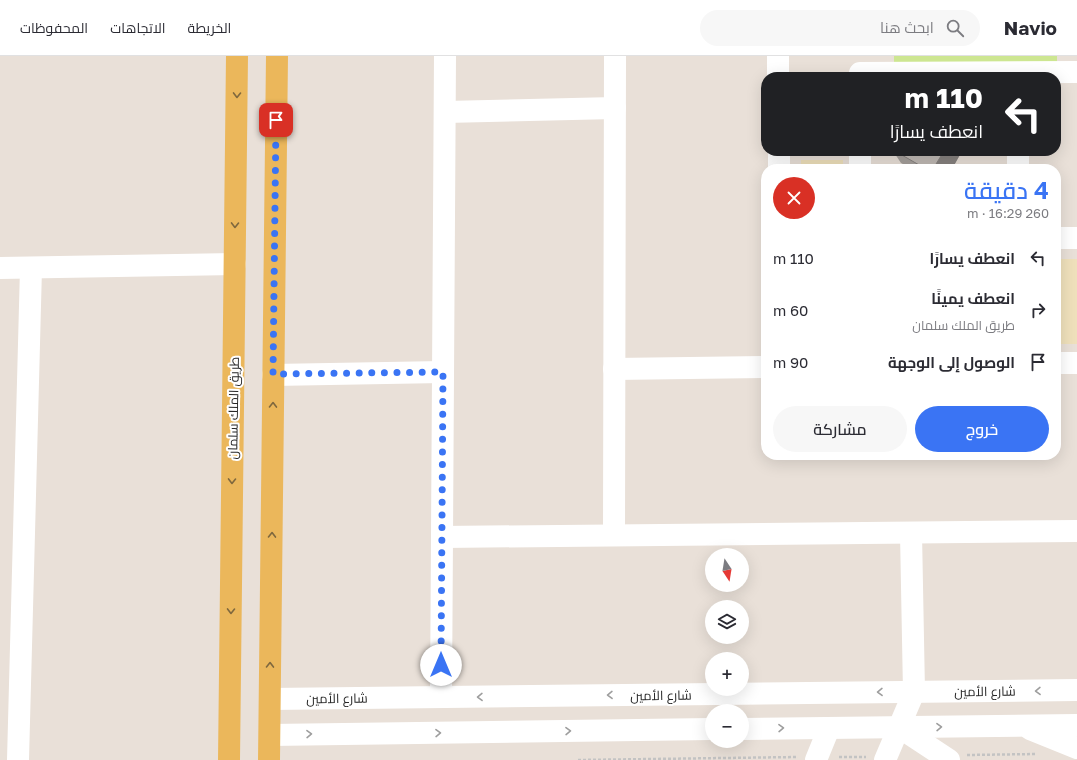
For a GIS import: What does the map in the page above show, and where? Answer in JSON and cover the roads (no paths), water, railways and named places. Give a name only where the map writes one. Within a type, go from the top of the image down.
[{"type":"main road","name":"طريق الملك سلمان","points":[[229,760],[237,56]]},
{"type":"main road","points":[[270,760],[277,56]]},
{"type":"street","points":[[441,697],[445,56]]},
{"type":"street","points":[[614,536],[615,56]]},
{"type":"street","points":[[778,56],[778,72]]},
{"type":"street","points":[[1061,73],[1077,72]]},
{"type":"street","points":[[445,112],[615,108]]},
{"type":"street","points":[[1061,238],[1077,238]]},
{"type":"street","points":[[0,268],[235,264]]},
{"type":"street","points":[[18,760],[31,268]]},
{"type":"street","points":[[1061,363],[1077,363]]},
{"type":"street","points":[[614,369],[761,367]]},
{"type":"street","points":[[273,374],[443,372]]},
{"type":"street","points":[[442,537],[1077,532]]},
{"type":"street","points":[[885,760],[914,692],[911,533]]},
{"type":"street","name":"شارع الأمين","points":[[270,699],[1077,690]]},
{"type":"street","points":[[749,729],[1077,725]]},
{"type":"street","points":[[1022,726],[1077,748]]},
{"type":"street","points":[[899,727],[949,760]]},
{"type":"street","points":[[816,760],[829,728]]},
{"type":"street","points":[[270,735],[705,729]]}]
